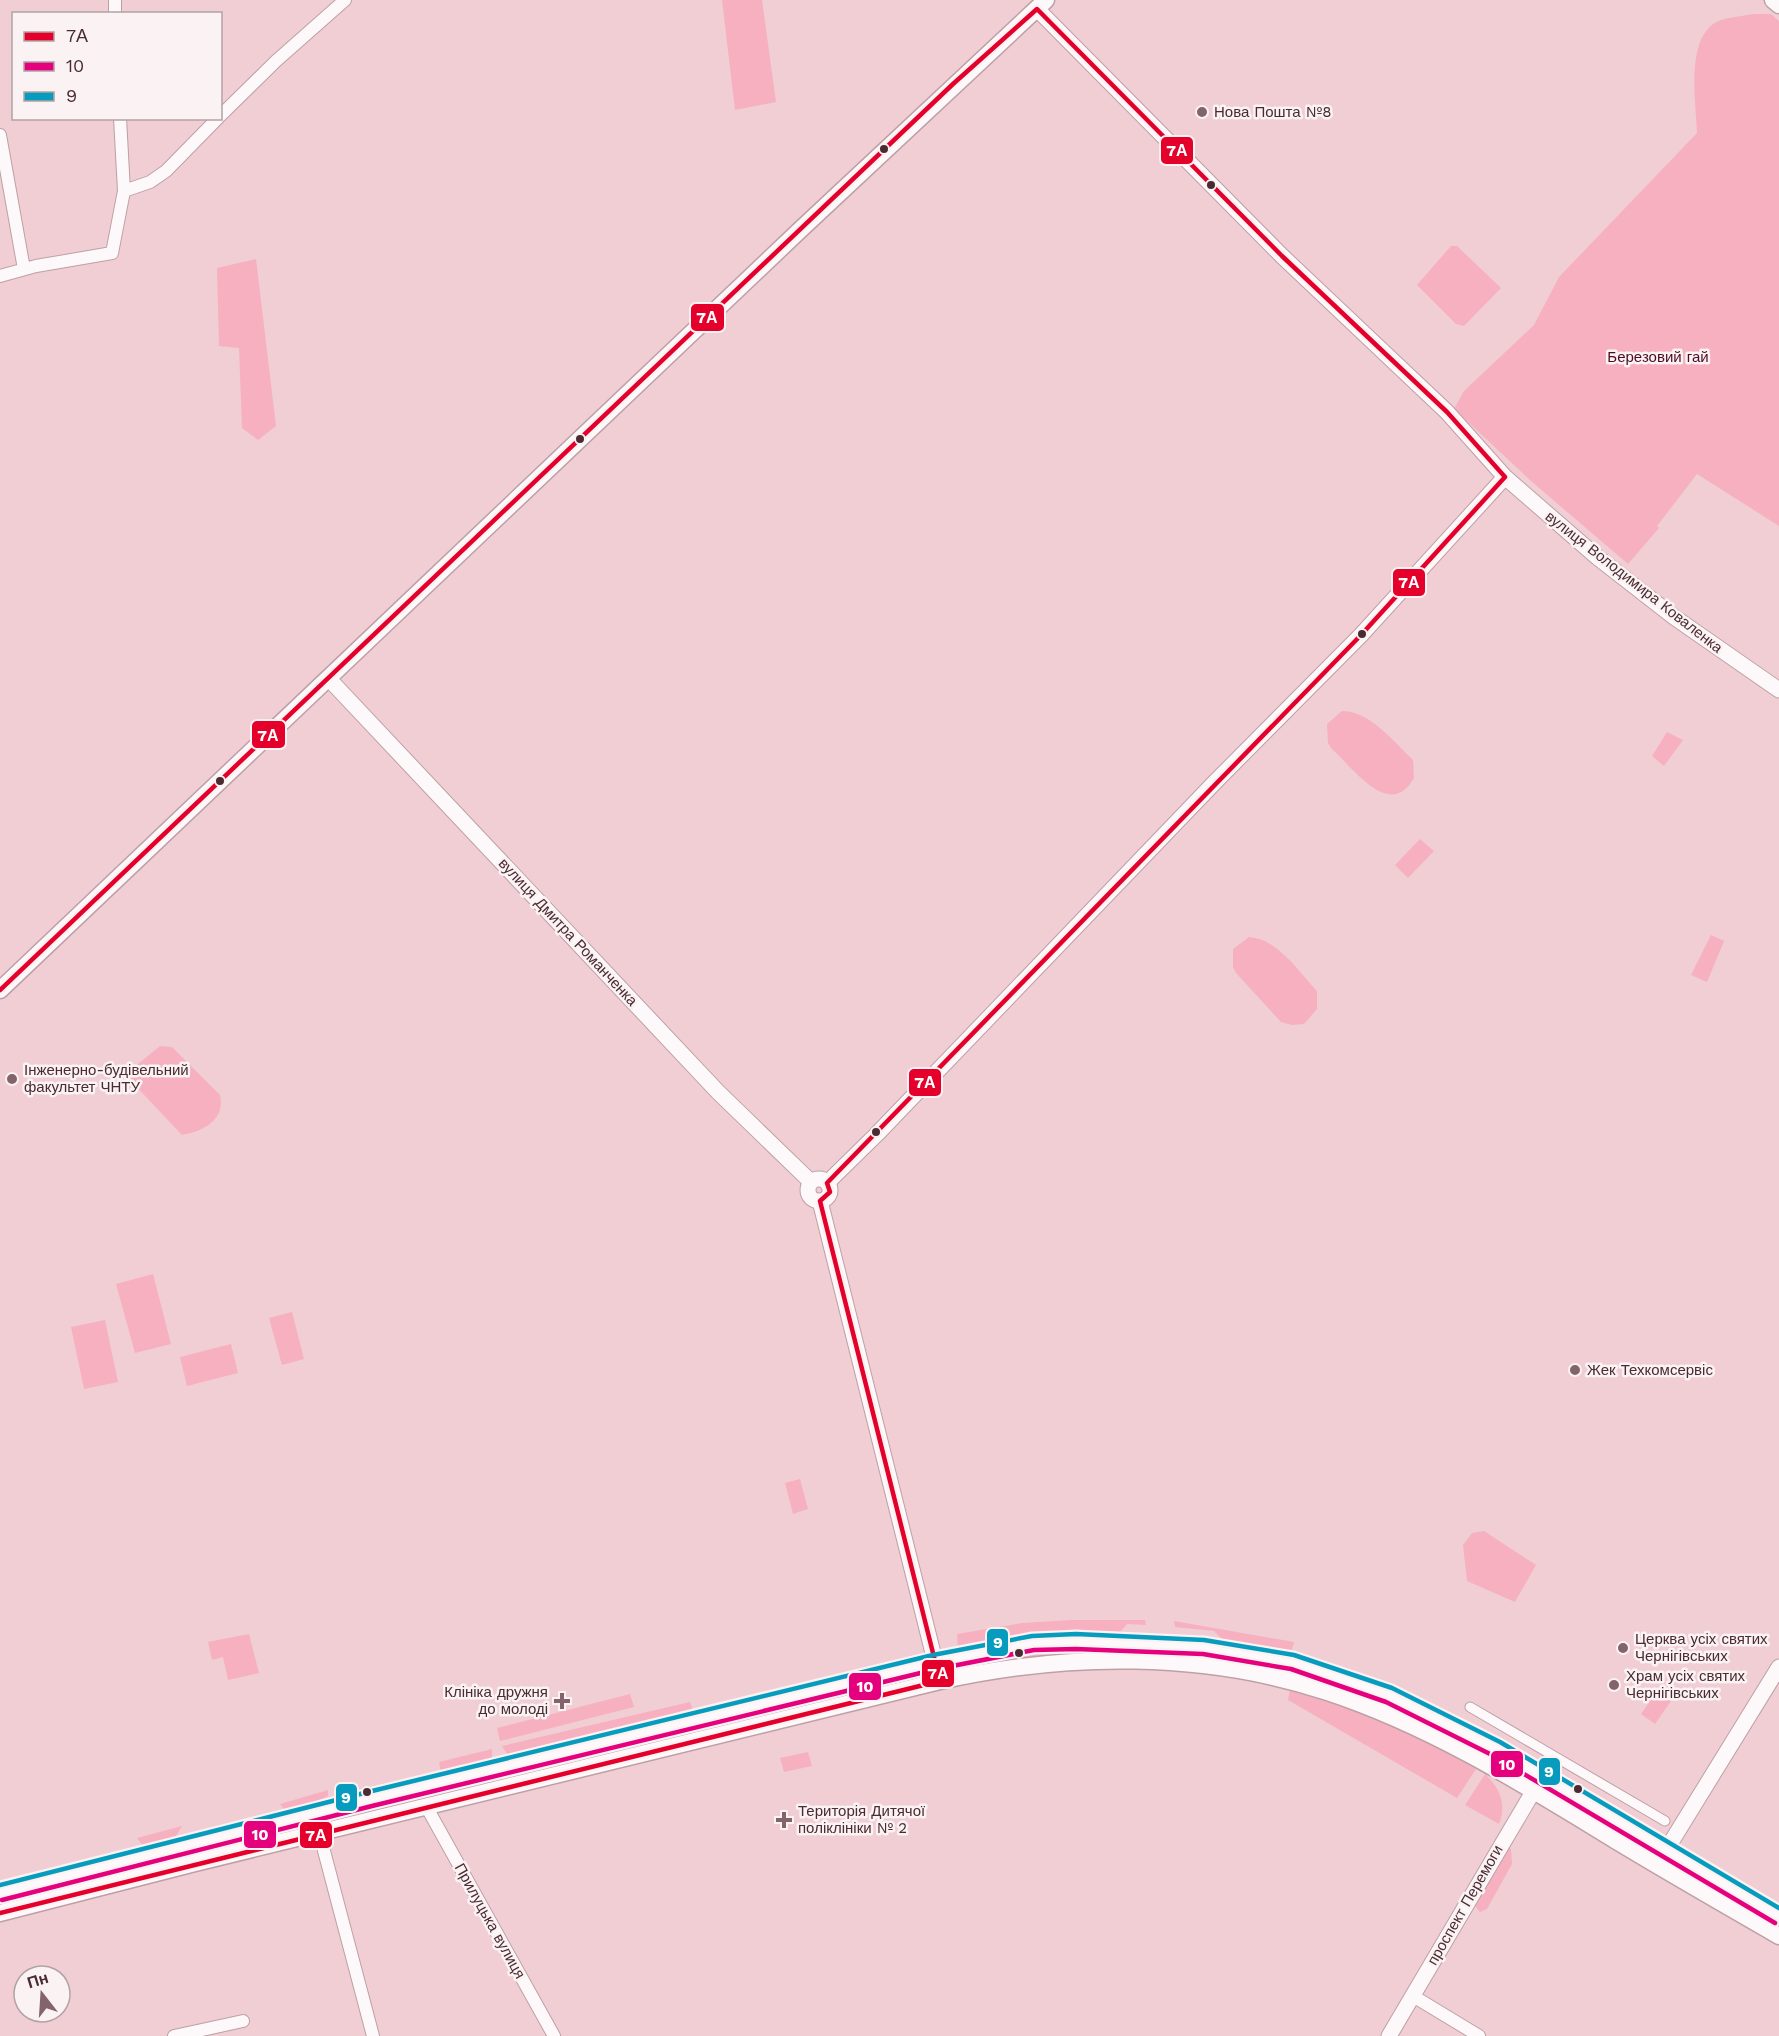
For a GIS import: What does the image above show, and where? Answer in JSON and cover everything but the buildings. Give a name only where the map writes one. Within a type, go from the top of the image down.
[{"type":"main road","points":[[1773,0],[1779,5]]},
{"type":"main road","points":[[0,990],[1041,4]]},
{"type":"main road","points":[[0,1893],[370,1799],[935,1662],[1033,1643],[1076,1641],[1164,1643],[1245,1653],[1293,1662],[1378,1691],[1452,1725],[1543,1775],[1661,1858],[1779,1936]]},
{"type":"main road","points":[[0,1913],[319,1832],[940,1681],[1024,1665],[1083,1660],[1161,1662],[1248,1673],[1324,1691],[1377,1710],[1438,1738],[1533,1791],[1779,1917]]},
{"type":"street","points":[[222,114],[276,61],[345,0]]},
{"type":"street","name":"вулиця Володимира Коваленка","points":[[1041,4],[1289,262],[1447,412],[1506,477],[1597,557],[1658,604],[1779,690]]},
{"type":"street","points":[[0,276],[24,269],[112,253],[124,191],[120,120]]},
{"type":"street","points":[[124,191],[150,182],[166,171],[216,120]]},
{"type":"street","points":[[0,135],[24,269]]},
{"type":"street","points":[[940,1681],[820,1201],[809,1195],[819,1183],[877,1134],[1215,782],[1354,643],[1506,477]]},
{"type":"street","name":"вулиця Дмитра Романченка","points":[[329,679],[718,1092],[819,1183]]},
{"type":"street","points":[[1661,1858],[1779,1667]]},
{"type":"street","points":[[1470,1707],[1552,1750],[1665,1821]]},
{"type":"street","name":"проспект Перемоги","points":[[1389,2036],[1543,1775]]},
{"type":"street","name":"Прилуцька вулиця","points":[[426,1806],[554,2036]]},
{"type":"street","points":[[319,1832],[373,2036]]},
{"type":"street","points":[[1413,1996],[1479,2036]]},
{"type":"street","points":[[174,2036],[243,2021]]},
{"type":"green space","points":[[722,0],[762,0],[776,102],[735,110]]},
{"type":"green space","name":"Березовий гай","points":[[1754,14],[1771,14],[1779,21],[1779,526],[1697,474],[1657,526],[1659,528],[1628,564],[1531,481],[1454,409],[1464,391],[1534,325],[1559,277],[1697,133],[1695,70],[1697,53],[1709,27],[1721,20]]},
{"type":"green space","points":[[1451,246],[1457,246],[1501,288],[1464,326],[1456,324],[1417,285]]},
{"type":"green space","points":[[256,259],[276,426],[258,440],[242,428],[239,348],[219,346],[217,268]]},
{"type":"green space","points":[[1342,711],[1352,712],[1371,721],[1413,760],[1414,778],[1404,790],[1394,794],[1383,793],[1372,787],[1331,748],[1328,743],[1327,724]]},
{"type":"green space","points":[[1667,732],[1683,740],[1664,766],[1652,756]]},
{"type":"green space","points":[[1420,839],[1434,851],[1408,878],[1395,865]]},
{"type":"green space","points":[[1711,935],[1724,941],[1707,982],[1691,975]]},
{"type":"green space","points":[[1249,937],[1269,943],[1287,957],[1317,991],[1317,1009],[1304,1024],[1292,1025],[1281,1022],[1236,973],[1233,967],[1233,949]]},
{"type":"green space","points":[[160,1046],[172,1047],[220,1095],[221,1104],[216,1118],[204,1128],[182,1135],[131,1081],[133,1068]]},
{"type":"green space","points":[[153,1274],[171,1344],[135,1353],[116,1284]]},
{"type":"green space","points":[[292,1312],[304,1359],[282,1365],[269,1318]]},
{"type":"green space","points":[[105,1320],[118,1382],[84,1389],[71,1327]]},
{"type":"green space","points":[[231,1344],[238,1373],[187,1386],[180,1357]]},
{"type":"green space","points":[[800,1479],[808,1509],[793,1514],[785,1483]]},
{"type":"green space","points":[[1484,1531],[1536,1565],[1515,1602],[1467,1581],[1463,1545],[1472,1533]]},
{"type":"green space","points":[[1145,1620],[1146,1625],[1127,1624],[1120,1632],[1039,1635],[958,1648],[957,1634],[1022,1623]]},
{"type":"green space","points":[[1174,1621],[1294,1642],[1291,1653],[1224,1641],[1214,1631],[1175,1627]]},
{"type":"green space","points":[[249,1634],[259,1673],[228,1680],[223,1657],[212,1660],[208,1642]]},
{"type":"green space","points":[[1070,1648],[1210,1655],[1283,1667],[1282,1672],[1172,1657],[1113,1652],[1049,1654],[965,1668],[964,1664],[1029,1650]]},
{"type":"green space","points":[[906,1677],[907,1681],[707,1730],[706,1726]]},
{"type":"green space","points":[[1290,1690],[1394,1724],[1476,1769],[1457,1798],[1288,1700]]},
{"type":"green space","points":[[1657,1691],[1671,1701],[1655,1724],[1641,1714]]},
{"type":"green space","points":[[630,1694],[634,1707],[500,1741],[497,1728]]},
{"type":"green space","points":[[690,1702],[694,1713],[521,1754],[507,1754],[502,1746]]},
{"type":"green space","points":[[697,1729],[698,1732],[447,1793],[446,1788]]},
{"type":"green space","points":[[492,1749],[492,1759],[486,1763],[441,1774],[439,1762]]},
{"type":"green space","points":[[808,1752],[812,1766],[784,1772],[780,1758]]},
{"type":"green space","points":[[1485,1774],[1495,1785],[1501,1797],[1502,1810],[1499,1824],[1465,1805]]},
{"type":"green space","points":[[328,1790],[328,1796],[305,1807],[286,1812],[280,1804]]},
{"type":"green space","points":[[437,1790],[438,1794],[0,1904],[0,1900]]},
{"type":"green space","points":[[182,1826],[175,1838],[143,1846],[137,1838]]},
{"type":"green space","points":[[1508,1847],[1511,1849],[1512,1864],[1487,1909],[1480,1912],[1474,1905]]},
{"type":"transit line","name":"7А","points":[[0,990],[953,84],[1037,9],[1282,256],[1447,412],[1505,477],[1361,635],[827,1183],[830,1192],[820,1201],[940,1681],[0,1913]]},
{"type":"transit line","name":"9","points":[[0,1885],[368,1792],[933,1655],[1032,1636],[1076,1634],[1204,1640],[1294,1655],[1392,1688],[1500,1742],[1779,1908]]},
{"type":"transit line","name":"10","points":[[2,1900],[372,1806],[937,1669],[1034,1650],[1076,1649],[1203,1654],[1291,1669],[1386,1702],[1492,1755],[1775,1923]]},
{"type":"place","name":"Нова Пошта №8","points":[[1202,112]]},
{"type":"place","name":"Інженерно-будівельний факультет ЧНТУ","points":[[12,1079]]},
{"type":"place","name":"Жек Техкомсервіс","points":[[1575,1370]]},
{"type":"place","name":"Церква усіх святих Чернігівських","points":[[1623,1648]]},
{"type":"place","name":"Храм усіх святих Чернігівських","points":[[1614,1685]]},
{"type":"place","name":"Клініка дружня до молоді","points":[[562,1701]]},
{"type":"place","name":"Територія Дитячої поліклініки № 2","points":[[784,1820]]}]
